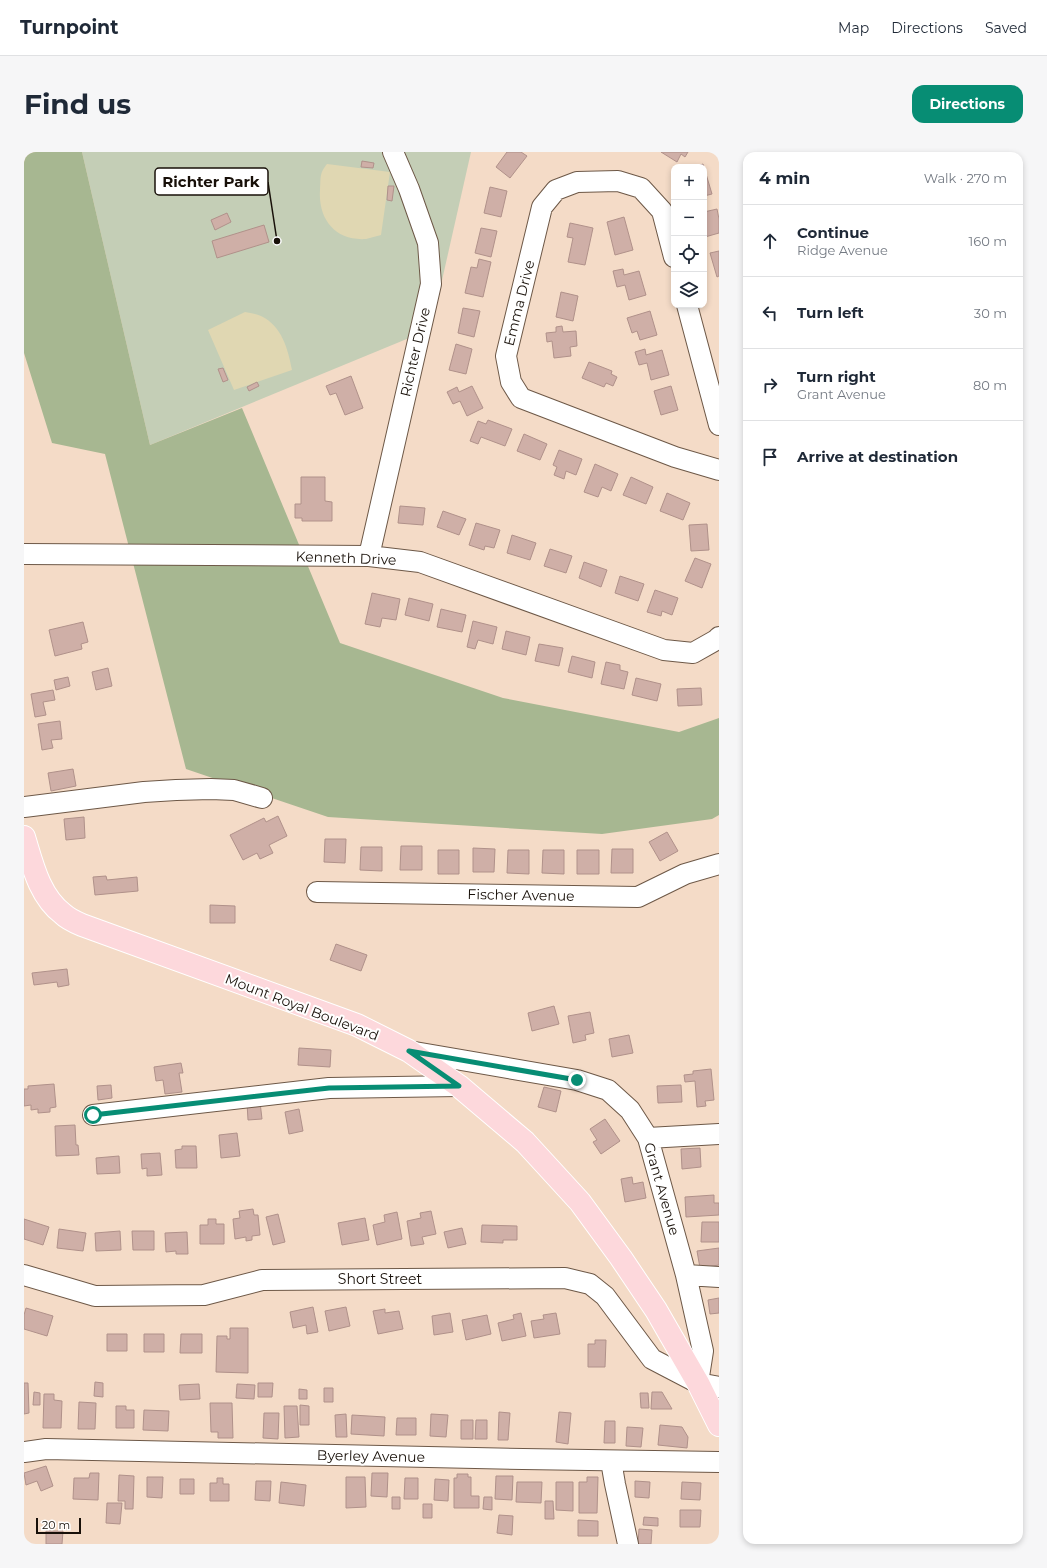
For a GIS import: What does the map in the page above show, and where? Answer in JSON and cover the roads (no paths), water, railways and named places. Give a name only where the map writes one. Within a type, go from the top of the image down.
[{"type":"main road","name":"Mount Royal Boulevard","points":[[24,836],[28,867],[51,902],[62,914],[82,926],[357,1025],[409,1051],[459,1086],[525,1142],[580,1202],[622,1258],[652,1304],[709,1385]]},
{"type":"main road","points":[[709,1385],[719,1425]]},
{"type":"street","name":"Richter Drive","points":[[370,556],[431,284],[428,243],[409,189],[393,152]]},
{"type":"street","name":"Emma Drive","points":[[671,246],[662,211],[641,188],[618,181],[577,182],[556,190],[542,206],[506,356],[511,382],[521,398],[676,457],[719,470]]},
{"type":"street","points":[[688,308],[719,425]]},
{"type":"street","name":"Kenneth Drive","points":[[24,554],[370,556],[420,562],[664,650],[693,653],[719,637]]},
{"type":"street","points":[[24,807],[144,792],[176,790],[234,790],[262,798]]},
{"type":"street","name":"Fischer Avenue","points":[[317,892],[638,896],[685,874],[719,864]]},
{"type":"street","name":"Grant Avenue","points":[[409,1051],[577,1080],[608,1090],[630,1110],[648,1138],[686,1274],[709,1385]]},
{"type":"street","points":[[93,1115],[329,1088],[459,1086]]},
{"type":"street","points":[[648,1138],[719,1134]]},
{"type":"street","points":[[686,1274],[719,1277]]},
{"type":"street","name":"Short Street","points":[[24,1275],[95,1296],[204,1295],[262,1280],[565,1278],[590,1284],[604,1296],[652,1359],[709,1385]]},
{"type":"street","name":"Byerley Avenue","points":[[24,1452],[54,1449],[719,1462]]},
{"type":"street","points":[[611,1460],[628,1544]]},
{"type":"place","name":"Richter Park","points":[[277,241]]}]
